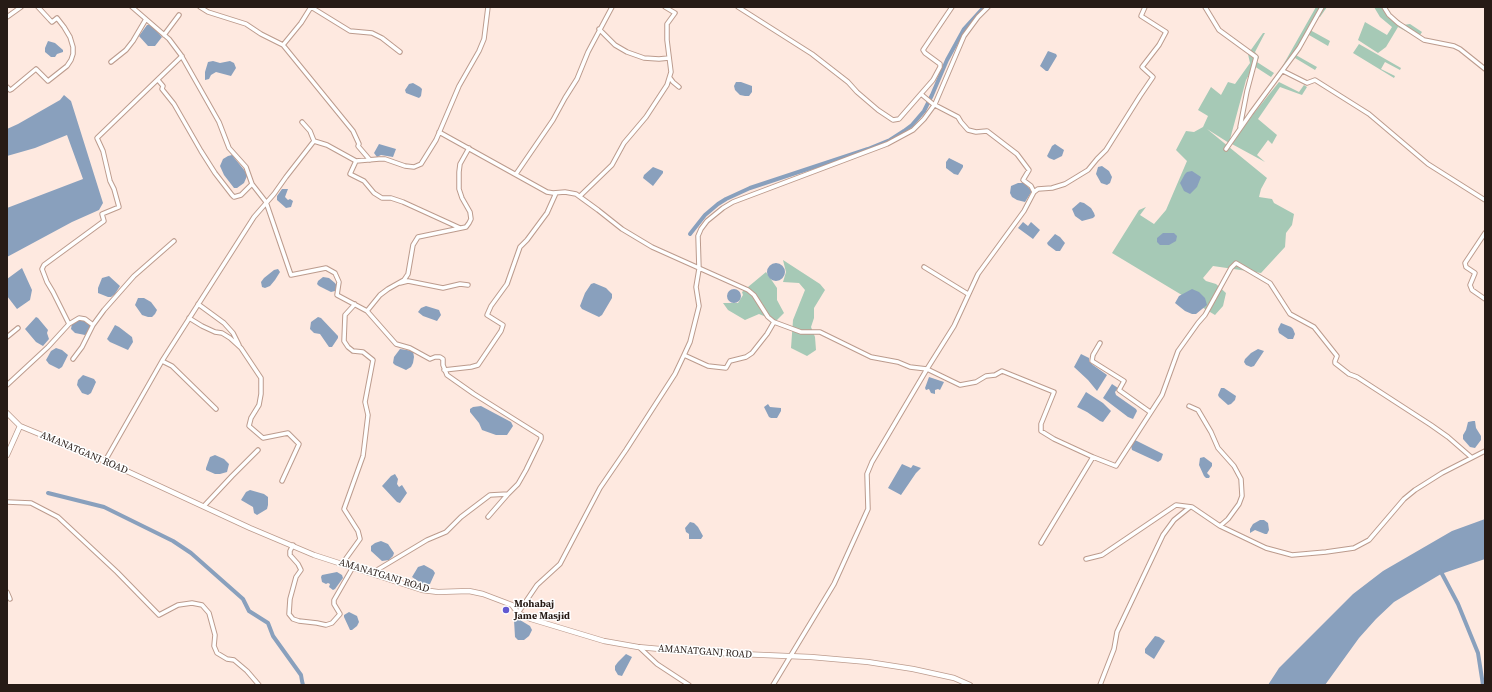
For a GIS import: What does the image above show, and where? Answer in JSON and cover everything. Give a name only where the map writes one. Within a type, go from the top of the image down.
[{"type":"main road","name":"AMANATGANJ ROAD","points":[[7,413],[20,426],[105,461],[250,528],[314,555],[422,590],[438,592],[468,591],[483,594],[512,605],[518,613],[531,619],[604,641],[638,647],[733,655],[790,656],[868,662],[913,668],[954,678],[970,685]]},
{"type":"main road","points":[[7,455],[20,426]]},
{"type":"street","points":[[7,17],[21,7]]},
{"type":"street","points":[[7,86],[10,90],[12,90],[36,69],[48,81],[68,66],[72,60],[74,54],[73,47],[64,27],[57,18],[52,22],[38,7]]},
{"type":"street","points":[[132,7],[169,39],[182,56],[219,122],[229,148],[246,167],[252,184],[266,202],[286,264],[292,275],[326,268],[335,273],[339,282],[337,295],[367,311],[396,344],[410,348],[430,359],[440,357],[443,359],[444,370],[447,375],[474,394],[541,436],[518,484],[488,517]]},
{"type":"street","points":[[200,7],[208,12],[246,24],[261,34],[283,45],[353,131],[359,144],[358,146],[370,160]]},
{"type":"street","points":[[283,45],[301,23],[311,7],[350,31],[372,33],[382,38],[400,52]]},
{"type":"street","points":[[314,141],[327,145],[356,161],[385,159],[405,166],[414,167],[421,164],[436,140],[460,86],[479,51],[484,39],[488,7]]},
{"type":"street","points":[[516,174],[553,120],[577,79],[599,29],[612,7]]},
{"type":"street","points":[[580,196],[612,165],[619,150],[656,103],[670,78],[671,72],[667,24],[674,14],[665,7]]},
{"type":"street","points":[[738,7],[812,54],[848,82],[857,92],[892,120],[899,119],[933,80],[940,64],[923,50],[952,7]]},
{"type":"street","points":[[518,613],[537,585],[560,564],[600,488],[668,385],[684,355],[690,342],[699,306],[696,287],[699,269],[698,236],[707,221],[733,202],[887,144],[913,130],[934,104],[964,36],[988,7]]},
{"type":"street","points":[[773,685],[834,584],[868,510],[867,474],[872,462],[954,326],[978,274],[1024,211],[1034,192],[1038,189],[1052,188],[1065,184],[1088,170],[1106,150],[1153,77],[1142,67],[1159,45],[1166,32],[1141,16],[1145,7]]},
{"type":"street","points":[[1205,7],[1219,30],[1256,57],[1247,91],[1240,129]]},
{"type":"street","points":[[1226,149],[1283,71],[1322,7]]},
{"type":"street","points":[[1384,7],[1389,15],[1398,23],[1424,40],[1454,46],[1485,69]]},
{"type":"street","points":[[164,35],[179,16]]},
{"type":"street","points":[[111,62],[130,45],[146,19]]},
{"type":"street","points":[[599,29],[615,45],[627,52],[644,58],[669,58]]},
{"type":"street","points":[[69,324],[47,282],[42,269],[44,265],[104,221],[102,214],[119,206],[114,189],[110,182],[103,151],[97,138],[182,56]]},
{"type":"street","points":[[1283,71],[1306,83],[1315,80],[1369,114],[1428,164],[1485,200]]},
{"type":"street","points":[[670,78],[680,87]]},
{"type":"street","points":[[158,80],[163,86],[162,89],[174,104],[215,173],[232,195],[234,197],[238,196],[252,184]]},
{"type":"street","points":[[921,94],[934,104],[958,117],[960,122],[968,130],[976,132],[987,131],[1017,154],[1028,170],[1023,180],[1031,186],[1034,192]]},
{"type":"street","points":[[302,122],[310,131],[314,141]]},
{"type":"street","points":[[439,132],[547,192],[572,192],[580,196],[628,233],[667,255],[690,263],[699,269],[748,290],[754,295],[765,313],[774,322],[801,332],[820,332],[871,357],[898,362],[910,367],[927,369],[960,385],[976,382],[986,376],[995,375],[1002,371],[1054,392],[1042,424],[1041,431],[1054,439],[1116,466],[1162,395],[1178,351],[1205,315],[1231,268],[1236,263],[1270,283],[1290,314],[1314,327],[1337,356],[1335,361],[1336,363],[1349,374],[1357,377],[1437,429],[1471,458]]},
{"type":"street","points":[[105,461],[188,318],[254,217],[274,194],[286,176],[314,141]]},
{"type":"street","points":[[367,311],[380,295],[395,284],[404,280],[408,274],[413,245],[418,237],[466,227],[471,219],[470,212],[459,189],[460,164],[470,148]]},
{"type":"street","points":[[356,161],[350,174],[364,182],[374,193],[382,198],[391,198],[403,202],[461,228]]},
{"type":"street","points":[[444,370],[478,365],[501,331],[503,325],[487,315],[491,306],[507,284],[520,247],[547,213],[556,193]]},
{"type":"street","points":[[1485,233],[1465,263],[1466,267],[1475,273],[1470,285],[1472,290],[1485,299]]},
{"type":"street","points":[[73,359],[82,347],[93,325],[104,310],[134,276],[174,241]]},
{"type":"street","points":[[924,268],[968,294]]},
{"type":"street","points":[[395,284],[408,281],[443,288],[460,284],[468,285]]},
{"type":"street","points":[[198,304],[224,323],[233,333],[261,378],[259,405],[248,426],[263,438],[288,433],[299,444],[282,481]]},
{"type":"street","points":[[342,564],[360,539],[358,531],[344,509],[363,456],[368,415],[365,402],[373,360],[363,352],[353,351],[344,341],[345,315],[355,304]]},
{"type":"street","points":[[7,385],[48,347],[69,324],[79,318],[93,325]]},
{"type":"street","points":[[188,318],[215,332],[222,333],[241,348]]},
{"type":"street","points":[[684,355],[708,366],[726,368],[730,361],[746,357],[752,352],[767,334],[774,322]]},
{"type":"street","points":[[7,337],[18,328]]},
{"type":"street","points":[[1100,343],[1092,355],[1092,361],[1124,381],[1119,390],[1150,412]]},
{"type":"street","points":[[162,361],[172,366],[216,409]]},
{"type":"street","points":[[1189,406],[1198,410],[1211,432],[1218,448],[1234,466],[1241,479],[1242,496],[1239,504],[1228,519],[1220,526]]},
{"type":"street","points":[[204,506],[258,450]]},
{"type":"street","points":[[1086,559],[1102,555],[1176,506],[1190,507],[1220,526],[1266,548],[1292,555],[1354,548],[1369,540],[1404,499],[1425,483],[1485,451]]},
{"type":"street","points":[[1041,543],[1093,457]]},
{"type":"street","points":[[372,573],[427,540],[446,532],[461,517],[490,495],[508,494]]},
{"type":"street","points":[[7,502],[31,503],[58,517],[117,572],[159,615],[178,605],[192,603],[202,605],[209,613],[215,635],[214,646],[217,654],[227,659],[234,660],[247,670],[260,685]]},
{"type":"street","points":[[1100,685],[1114,648],[1117,632],[1163,535],[1174,520],[1190,507]]},
{"type":"street","points":[[293,545],[290,551],[290,556],[298,564],[301,570],[296,577],[290,599],[289,614],[293,619],[326,625],[332,623],[340,614],[334,604],[334,600],[353,567]]},
{"type":"street","points":[[7,592],[10,599]]},
{"type":"street","points":[[638,647],[657,664],[689,685]]},
{"type":"green space","points":[[1316,7],[1327,7],[1320,17],[1318,16],[1310,30],[1330,41],[1328,46],[1309,35],[1294,54],[1317,67],[1315,70],[1295,58],[1282,67]]},
{"type":"green space","points":[[1374,7],[1384,7],[1386,13],[1392,20],[1399,20],[1403,25],[1410,24],[1422,32],[1418,38],[1398,27],[1386,47],[1378,53],[1358,40],[1365,22],[1387,35],[1392,27],[1380,17]]},
{"type":"green space","points":[[1263,33],[1265,33],[1255,52],[1259,57],[1257,62],[1274,73],[1271,77],[1254,66],[1246,80],[1229,143],[1207,129],[1267,178],[1261,189],[1259,197],[1272,199],[1274,203],[1294,214],[1292,225],[1286,233],[1285,247],[1261,273],[1213,266],[1203,278],[1206,281],[1216,284],[1226,293],[1223,306],[1215,315],[1112,253],[1139,210],[1146,207],[1140,215],[1154,224],[1166,210],[1187,161],[1176,150],[1186,131],[1194,132],[1203,127],[1208,116],[1198,110],[1211,87],[1221,95],[1228,82],[1235,84],[1250,63],[1248,54]]},
{"type":"green space","points":[[1359,44],[1401,68],[1400,70],[1385,62],[1381,69],[1395,76],[1394,78],[1353,53]]},
{"type":"green space","points":[[1279,82],[1299,92],[1304,85],[1307,87],[1302,95],[1280,87],[1258,119],[1277,135],[1272,144],[1268,140],[1257,155],[1265,162],[1230,143]]},
{"type":"green space","points":[[783,260],[820,284],[825,290],[814,308],[814,318],[811,327],[815,337],[816,350],[807,356],[791,348],[793,320],[805,290],[799,283],[783,282],[786,272]]},
{"type":"green space","points":[[766,272],[777,288],[777,300],[784,313],[776,321],[759,314],[745,320],[728,310],[723,303],[738,303],[743,295],[742,292]]},
{"type":"water","points":[[147,25],[150,25],[155,29],[162,37],[155,46],[148,46],[139,36]]},
{"type":"water","points":[[48,41],[55,43],[63,50],[63,52],[57,54],[55,57],[51,57],[45,52]]},
{"type":"water","points":[[1048,51],[1056,54],[1057,56],[1048,71],[1046,71],[1040,66]]},
{"type":"water","points":[[213,61],[220,63],[230,61],[234,63],[236,68],[231,76],[216,72],[211,75],[209,79],[205,80],[205,72],[208,62]]},
{"type":"water","points":[[736,82],[741,82],[752,86],[752,92],[749,96],[740,95],[735,90],[734,86]]},
{"type":"water","points":[[413,83],[422,89],[421,96],[419,98],[406,93],[405,90],[409,84]]},
{"type":"water","points":[[64,95],[71,101],[103,203],[99,210],[72,222],[7,257],[7,208],[83,179],[67,135],[35,148],[7,156],[7,129],[60,100]]},
{"type":"water","points":[[379,144],[396,149],[393,157],[381,155],[377,157],[374,153]]},
{"type":"water","points":[[1055,144],[1064,150],[1062,156],[1054,160],[1047,156],[1052,146]]},
{"type":"water","points":[[232,155],[245,171],[247,176],[244,183],[237,188],[234,188],[224,175],[220,166],[223,159]]},
{"type":"water","points":[[949,158],[963,165],[958,175],[946,168],[946,162]]},
{"type":"water","points":[[1102,166],[1109,171],[1112,177],[1110,183],[1107,185],[1101,183],[1096,174],[1098,167]]},
{"type":"water","points":[[653,167],[663,171],[663,173],[653,186],[643,178],[644,175]]},
{"type":"water","points":[[1192,171],[1201,177],[1197,187],[1190,194],[1184,191],[1180,183],[1187,172]]},
{"type":"water","points":[[1018,183],[1024,183],[1032,191],[1025,202],[1012,197],[1010,193],[1011,186]]},
{"type":"water","points":[[282,189],[288,189],[285,197],[288,200],[290,199],[293,201],[291,207],[286,208],[277,200],[277,196]]},
{"type":"water","points":[[1080,202],[1091,208],[1095,216],[1093,218],[1082,221],[1075,216],[1072,209]]},
{"type":"water","points":[[1023,222],[1028,226],[1031,222],[1040,230],[1033,239],[1018,228]]},
{"type":"water","points":[[1163,233],[1174,233],[1177,236],[1176,241],[1169,245],[1160,245],[1157,242],[1157,238]]},
{"type":"water","points":[[1055,234],[1065,243],[1060,251],[1056,251],[1047,243]]},
{"type":"water","points":[[776,263],[782,266],[785,272],[782,278],[776,281],[770,278],[767,272],[770,266]]},
{"type":"water","points":[[22,268],[32,290],[30,300],[17,309],[7,296],[7,279]]},
{"type":"water","points":[[278,269],[280,272],[270,286],[265,288],[262,287],[261,282],[264,278],[274,270]]},
{"type":"water","points":[[109,276],[120,286],[111,297],[98,293],[98,288],[102,278]]},
{"type":"water","points":[[323,277],[329,278],[335,283],[337,286],[335,291],[331,292],[317,284]]},
{"type":"water","points":[[594,283],[606,288],[612,294],[612,298],[602,315],[599,317],[582,309],[580,306],[585,293],[591,284]]},
{"type":"water","points":[[731,289],[737,289],[741,293],[741,299],[737,303],[731,303],[727,299],[727,293]]},
{"type":"water","points":[[1192,289],[1199,292],[1205,298],[1207,305],[1196,314],[1185,311],[1175,303],[1179,296]]},
{"type":"water","points":[[138,298],[144,298],[151,302],[157,310],[152,317],[142,315],[135,305]]},
{"type":"water","points":[[426,306],[439,310],[441,315],[437,321],[423,316],[418,312],[421,308]]},
{"type":"water","points":[[36,317],[48,330],[47,333],[49,339],[43,346],[36,342],[25,329]]},
{"type":"water","points":[[318,317],[321,318],[338,336],[332,347],[329,347],[320,334],[314,333],[310,329],[311,322]]},
{"type":"water","points":[[77,319],[86,321],[91,325],[85,335],[75,333],[71,329],[72,323]]},
{"type":"water","points":[[1281,323],[1293,329],[1295,334],[1293,339],[1288,339],[1279,333],[1278,329]]},
{"type":"water","points":[[115,325],[132,337],[133,342],[128,350],[110,342],[107,339]]},
{"type":"water","points":[[56,348],[62,350],[68,355],[62,367],[59,369],[49,364],[46,360],[51,351]]},
{"type":"water","points":[[400,349],[413,351],[413,363],[411,367],[406,370],[393,363],[394,357]]},
{"type":"water","points":[[1258,349],[1264,351],[1254,366],[1251,367],[1246,365],[1244,362],[1245,359]]},
{"type":"water","points":[[1081,354],[1089,358],[1089,361],[1093,365],[1107,375],[1097,391],[1074,367]]},
{"type":"water","points":[[83,375],[94,379],[96,382],[91,393],[88,395],[82,393],[77,385],[78,380]]},
{"type":"water","points":[[929,377],[944,382],[940,390],[935,390],[935,394],[931,393],[929,389],[926,390],[925,388]]},
{"type":"water","points":[[1112,384],[1118,388],[1115,392],[1116,395],[1136,409],[1137,411],[1133,419],[1128,417],[1103,398]]},
{"type":"water","points":[[1221,388],[1224,388],[1236,396],[1235,400],[1231,404],[1228,405],[1219,397],[1218,395]]},
{"type":"water","points":[[1086,392],[1103,403],[1111,411],[1103,422],[1077,407]]},
{"type":"water","points":[[768,404],[770,407],[781,408],[777,418],[769,417],[764,407]]},
{"type":"water","points":[[481,406],[511,422],[513,426],[507,435],[496,435],[482,430],[479,423],[470,412],[470,409],[473,407]]},
{"type":"water","points":[[1475,421],[1476,428],[1481,436],[1481,440],[1475,448],[1470,447],[1463,439],[1463,435],[1468,422]]},
{"type":"water","points":[[1133,439],[1163,454],[1161,460],[1158,462],[1132,450],[1131,446]]},
{"type":"water","points":[[215,455],[224,459],[229,464],[227,472],[215,474],[206,470],[210,457]]},
{"type":"water","points":[[1204,457],[1212,463],[1212,466],[1207,473],[1210,476],[1209,478],[1204,476],[1199,465],[1200,458]]},
{"type":"water","points":[[902,464],[911,468],[913,465],[921,468],[901,495],[888,488]]},
{"type":"water","points":[[395,474],[398,479],[397,484],[399,487],[402,485],[407,493],[400,503],[397,502],[382,486],[391,476]]},
{"type":"water","points":[[250,490],[264,494],[268,497],[267,509],[257,515],[254,513],[253,507],[241,500],[246,492]]},
{"type":"water","points":[[1485,519],[1485,559],[1441,574],[1394,602],[1359,638],[1325,685],[1268,685],[1279,668],[1353,594],[1383,571],[1452,531]]},
{"type":"water","points":[[1260,520],[1264,520],[1268,523],[1269,530],[1267,534],[1255,530],[1250,533],[1250,529],[1253,524]]},
{"type":"water","points":[[690,522],[694,523],[698,527],[703,536],[701,539],[689,539],[689,534],[686,532],[685,528]]},
{"type":"water","points":[[381,541],[388,544],[394,553],[389,560],[382,561],[371,551],[371,546]]},
{"type":"water","points":[[424,565],[433,570],[435,573],[430,584],[424,585],[412,577],[418,567]]},
{"type":"water","points":[[337,572],[342,575],[343,578],[333,590],[329,587],[330,584],[322,582],[321,577],[322,575]]},
{"type":"water","points":[[349,612],[357,616],[359,622],[352,630],[350,630],[344,617],[344,615]]},
{"type":"water","points":[[518,615],[520,620],[530,626],[532,630],[529,636],[524,640],[518,640],[515,637],[514,620]]},
{"type":"water","points":[[1155,636],[1165,641],[1154,659],[1145,653],[1145,649]]},
{"type":"water","points":[[626,654],[632,657],[622,676],[618,675],[615,670],[615,666]]},
{"type":"waterway","points":[[690,234],[705,215],[726,199],[750,188],[868,149],[890,140],[912,125],[924,111],[947,60],[964,29],[984,7]]},
{"type":"waterway","points":[[48,493],[104,507],[173,541],[191,553],[243,599],[249,611],[268,623],[273,636],[301,675],[303,685]]},
{"type":"waterway","points":[[1440,570],[1458,604],[1478,653],[1483,685]]},
{"type":"place","name":"Mohabaj Jame Masjid","points":[[506,610]]}]
